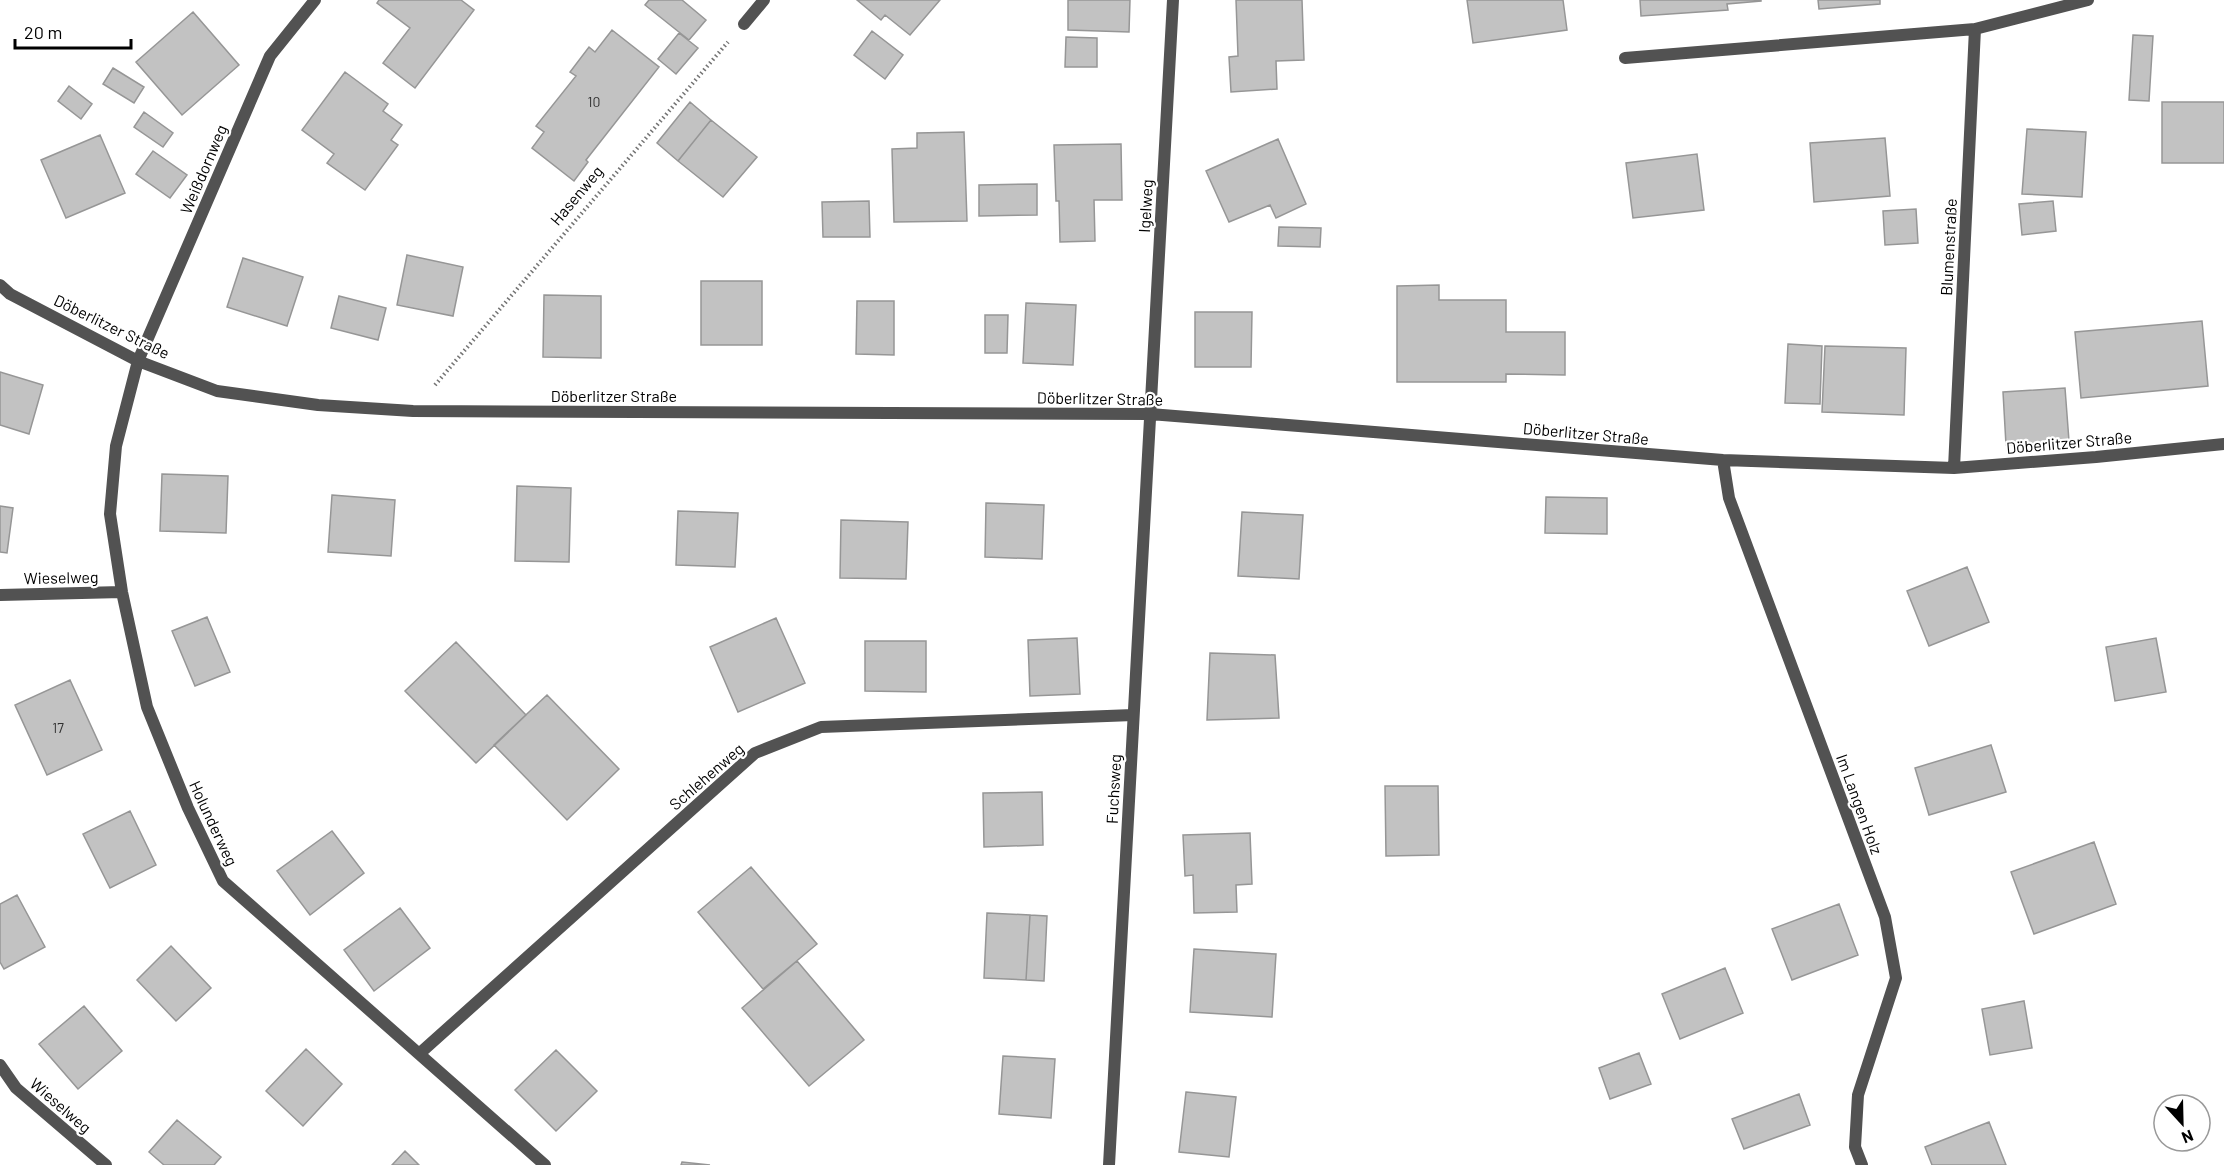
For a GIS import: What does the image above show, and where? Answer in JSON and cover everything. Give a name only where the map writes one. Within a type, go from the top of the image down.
[{"type":"street","name":"Weißdornweg","points":[[138,361],[270,56],[315,0]]},
{"type":"street","points":[[744,24],[764,0]]},
{"type":"street","name":"Igelweg","points":[[1150,414],[1173,0]]},
{"type":"street","points":[[1625,58],[1975,29],[2088,0]]},
{"type":"street","name":"Blumenstraße","points":[[1954,468],[1975,29]]},
{"type":"street","name":"Döberlitzer Straße","points":[[0,285],[10,294],[138,361],[217,391],[318,405],[413,411],[1150,414],[1722,460],[1954,468],[2096,458],[2224,444]]},
{"type":"street","name":"Holunderweg","points":[[138,361],[116,446],[110,514],[122,592],[147,707],[188,808],[223,881],[545,1165]]},
{"type":"street","name":"Fuchsweg","points":[[1109,1165],[1150,414]]},
{"type":"street","name":"Im Langen Holz","points":[[1722,460],[1729,498],[1885,917],[1896,978],[1858,1095],[1855,1148],[1862,1165]]},
{"type":"street","name":"Wieselweg","points":[[0,595],[122,592]]},
{"type":"street","name":"Schlehenweg","points":[[419,1054],[755,753],[821,727],[1133,715]]},
{"type":"street","name":"Wieselweg","points":[[0,1065],[16,1088],[106,1165]]},
{"type":"path","name":"Hasenweg","points":[[413,411],[744,24]]},
{"type":"building","points":[[379,0],[461,0],[474,10],[415,88],[383,63],[410,28],[377,3]]},
{"type":"building","points":[[649,0],[682,0],[706,20],[689,40],[645,5]]},
{"type":"building","points":[[857,0],[940,0],[910,35],[885,15],[881,20]]},
{"type":"building","points":[[1068,0],[1130,0],[1129,32],[1068,30]]},
{"type":"building","points":[[1236,0],[1302,0],[1304,60],[1276,61],[1277,89],[1231,92],[1229,57],[1238,56]]},
{"type":"building","points":[[1467,0],[1563,0],[1567,30],[1473,43]]},
{"type":"building","points":[[1640,0],[1761,1],[1727,4],[1728,10],[1641,16]]},
{"type":"building","points":[[1818,0],[1880,0],[1880,4],[1819,9]]},
{"type":"building","points":[[193,12],[239,65],[182,115],[136,62]]},
{"type":"building","points":[[612,30],[659,67],[586,160],[588,162],[574,181],[532,148],[544,132],[536,126],[576,76],[570,72],[589,47],[595,52]]},
{"type":"building","points":[[872,31],[903,55],[885,79],[854,55]]},
{"type":"building","points":[[679,33],[698,48],[676,74],[658,59]]},
{"type":"building","points":[[2133,35],[2153,36],[2149,101],[2129,100]]},
{"type":"building","points":[[1066,37],[1097,38],[1097,67],[1065,67]]},
{"type":"building","points":[[113,68],[144,87],[134,103],[103,84]]},
{"type":"building","points":[[345,72],[388,104],[383,111],[402,125],[391,140],[398,145],[365,190],[327,163],[334,154],[302,130]]},
{"type":"building","points":[[69,86],[92,104],[81,119],[58,101]]},
{"type":"building","points":[[690,102],[711,120],[678,161],[657,143]]},
{"type":"building","points":[[2162,102],[2224,102],[2224,163],[2162,163]]},
{"type":"building","points":[[144,112],[173,133],[163,147],[134,127]]},
{"type":"building","points":[[711,120],[757,157],[723,197],[678,161]]},
{"type":"building","points":[[2027,129],[2086,132],[2082,197],[2022,194]]},
{"type":"building","points":[[964,132],[967,221],[894,222],[892,149],[917,148],[917,133]]},
{"type":"building","points":[[100,135],[125,193],[66,218],[41,160]]},
{"type":"building","points":[[1885,138],[1890,196],[1814,202],[1810,143]]},
{"type":"building","points":[[1278,139],[1306,204],[1276,218],[1270,205],[1229,222],[1206,171]]},
{"type":"building","points":[[1121,144],[1122,200],[1094,200],[1095,241],[1060,242],[1054,145]]},
{"type":"building","points":[[153,151],[187,175],[170,198],[136,174]]},
{"type":"building","points":[[1697,154],[1704,210],[1633,218],[1626,163]]},
{"type":"building","points":[[1037,184],[1037,215],[979,216],[979,185]]},
{"type":"building","points":[[869,201],[870,237],[823,237],[822,202]]},
{"type":"building","points":[[2053,201],[2056,231],[2022,235],[2019,204]]},
{"type":"building","points":[[1916,209],[1918,243],[1885,245],[1883,211]]},
{"type":"building","points":[[1279,227],[1321,228],[1320,247],[1278,246]]},
{"type":"building","points":[[407,255],[463,267],[453,316],[397,305]]},
{"type":"building","points":[[243,258],[303,277],[287,326],[227,307]]},
{"type":"building","points":[[701,281],[762,281],[762,345],[701,345]]},
{"type":"building","points":[[1439,285],[1439,300],[1506,300],[1506,332],[1565,332],[1565,375],[1506,374],[1506,382],[1397,382],[1397,286]]},
{"type":"building","points":[[544,295],[601,296],[601,358],[543,357]]},
{"type":"building","points":[[339,296],[386,308],[378,340],[331,328]]},
{"type":"building","points":[[857,301],[894,301],[894,355],[856,354]]},
{"type":"building","points":[[1026,303],[1076,305],[1073,365],[1023,363]]},
{"type":"building","points":[[1195,312],[1252,312],[1251,367],[1195,367]]},
{"type":"building","points":[[985,315],[1008,315],[1007,353],[985,353]]},
{"type":"building","points":[[2202,321],[2208,386],[2081,398],[2075,332]]},
{"type":"building","points":[[1788,344],[1822,346],[1820,404],[1785,403]]},
{"type":"building","points":[[1825,346],[1906,348],[1904,415],[1822,412]]},
{"type":"building","points":[[0,372],[43,385],[29,434],[0,425]]},
{"type":"building","points":[[2065,388],[2069,441],[2006,445],[2003,392]]},
{"type":"building","points":[[162,474],[228,476],[226,533],[160,531]]},
{"type":"building","points":[[517,486],[571,488],[569,562],[515,561]]},
{"type":"building","points":[[332,495],[395,500],[391,556],[328,552]]},
{"type":"building","points":[[1546,497],[1607,498],[1607,534],[1545,533]]},
{"type":"building","points":[[986,503],[1044,505],[1042,559],[985,557]]},
{"type":"building","points":[[0,506],[13,508],[7,553],[0,552]]},
{"type":"building","points":[[678,511],[738,513],[735,567],[676,565]]},
{"type":"building","points":[[1242,512],[1303,515],[1299,579],[1238,576]]},
{"type":"building","points":[[841,520],[908,522],[906,579],[840,578]]},
{"type":"building","points":[[1967,567],[1989,622],[1929,646],[1907,591]]},
{"type":"building","points":[[207,617],[230,672],[195,686],[172,631]]},
{"type":"building","points":[[776,618],[805,683],[738,712],[710,647]]},
{"type":"building","points":[[1077,638],[1080,694],[1030,696],[1028,640]]},
{"type":"building","points":[[2156,638],[2166,692],[2115,701],[2106,647]]},
{"type":"building","points":[[865,641],[926,641],[926,692],[865,691]]},
{"type":"building","points":[[456,642],[526,715],[476,763],[405,691]]},
{"type":"building","points":[[1210,653],[1275,655],[1279,718],[1207,720]]},
{"type":"building","points":[[70,680],[102,750],[47,775],[15,705]]},
{"type":"building","points":[[547,695],[619,769],[567,820],[494,745]]},
{"type":"building","points":[[1991,745],[2006,792],[1929,815],[1915,768]]},
{"type":"building","points":[[1385,786],[1438,786],[1439,855],[1386,856]]},
{"type":"building","points":[[1042,792],[1043,845],[984,847],[983,793]]},
{"type":"building","points":[[130,811],[156,865],[110,888],[83,834]]},
{"type":"building","points":[[332,831],[364,873],[310,915],[277,871]]},
{"type":"building","points":[[1250,833],[1252,884],[1236,885],[1237,912],[1194,913],[1193,875],[1185,876],[1183,835]]},
{"type":"building","points":[[2094,842],[2116,904],[2034,934],[2011,872]]},
{"type":"building","points":[[751,867],[817,944],[763,989],[698,912]]},
{"type":"building","points":[[17,895],[45,947],[4,969],[0,962],[0,904]]},
{"type":"building","points":[[1839,904],[1858,955],[1792,980],[1772,929]]},
{"type":"building","points":[[400,908],[430,948],[374,991],[344,950]]},
{"type":"building","points":[[987,913],[1030,915],[1026,980],[984,978]]},
{"type":"building","points":[[1030,915],[1047,916],[1044,981],[1026,980]]},
{"type":"building","points":[[171,946],[211,988],[176,1021],[137,980]]},
{"type":"building","points":[[1194,949],[1276,954],[1272,1017],[1190,1012]]},
{"type":"building","points":[[797,961],[864,1040],[809,1086],[742,1008]]},
{"type":"building","points":[[1725,968],[1743,1013],[1680,1039],[1662,994]]},
{"type":"building","points":[[2024,1001],[2032,1048],[1990,1055],[1982,1009]]},
{"type":"building","points":[[84,1006],[122,1051],[78,1089],[39,1044]]},
{"type":"building","points":[[306,1049],[342,1084],[303,1126],[266,1091]]},
{"type":"building","points":[[556,1050],[597,1091],[556,1131],[515,1090]]},
{"type":"building","points":[[1639,1053],[1651,1084],[1610,1099],[1599,1068]]},
{"type":"building","points":[[1003,1056],[1055,1059],[1051,1118],[999,1114]]},
{"type":"building","points":[[1186,1092],[1236,1097],[1229,1157],[1179,1152]]},
{"type":"building","points":[[1799,1094],[1810,1125],[1744,1149],[1732,1119]]},
{"type":"building","points":[[177,1120],[221,1157],[214,1165],[164,1165],[149,1152]]},
{"type":"building","points":[[1989,1122],[2006,1165],[1932,1165],[1925,1147]]},
{"type":"building","points":[[405,1151],[419,1165],[392,1165]]},
{"type":"building","points":[[682,1162],[710,1165],[681,1165]]}]
